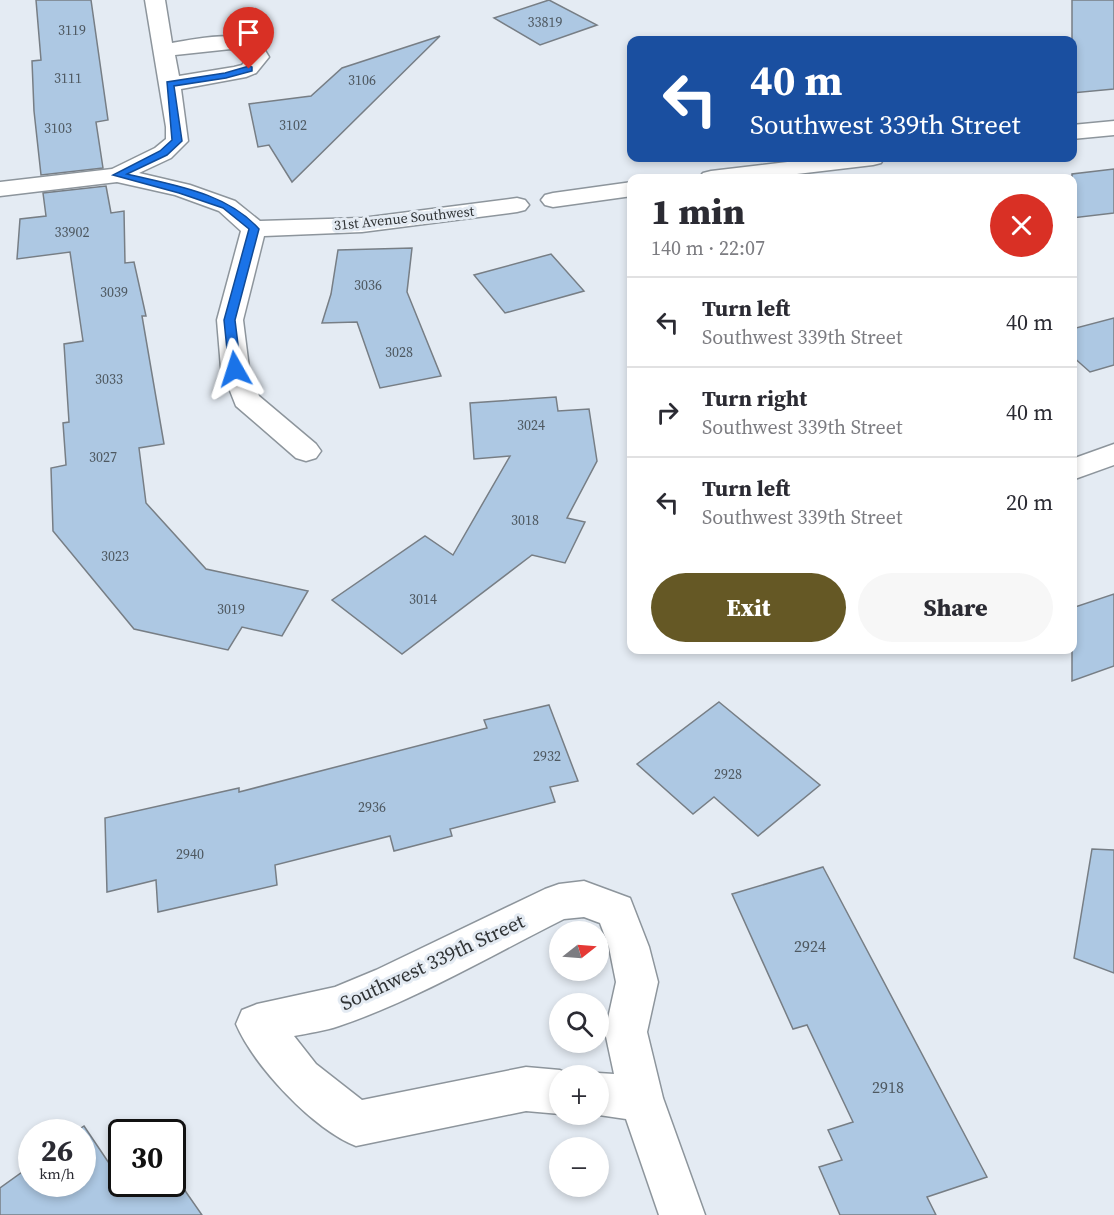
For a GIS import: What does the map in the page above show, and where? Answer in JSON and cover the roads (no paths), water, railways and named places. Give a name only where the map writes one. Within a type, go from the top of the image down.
[{"type":"street","points":[[0,189],[117,175],[163,153],[177,141],[170,84],[155,0]]},
{"type":"street","points":[[164,50],[231,43],[252,47],[259,57],[249,69],[239,73],[170,84]]},
{"type":"street","points":[[1077,132],[1114,128]]},
{"type":"street","points":[[743,174],[841,162]]},
{"type":"street","points":[[117,175],[182,190],[226,206],[254,229],[230,320],[235,369],[246,400],[306,451]]},
{"type":"street","points":[[553,200],[627,192]]},
{"type":"street","name":"31st Avenue Southwest","points":[[254,229],[362,225],[517,205]]},
{"type":"street","points":[[1077,468],[1114,454]]},
{"type":"street","name":"Southwest 339th Street","points":[[549,1091],[526,1089],[356,1124],[301,1079],[257,1024],[337,1007],[392,984],[559,902],[584,899],[616,911],[629,947],[637,982],[626,1032],[620,1096],[682,1215]]}]
